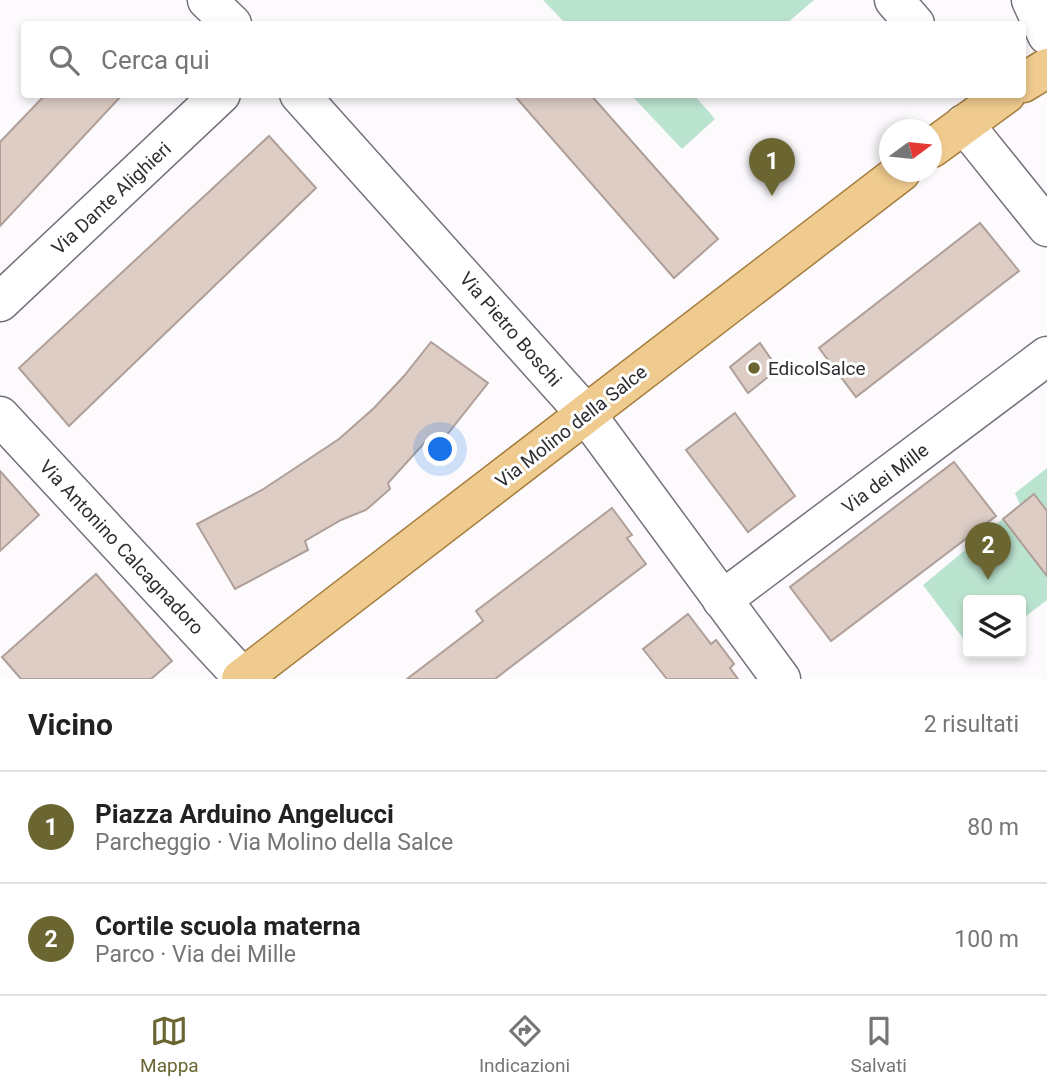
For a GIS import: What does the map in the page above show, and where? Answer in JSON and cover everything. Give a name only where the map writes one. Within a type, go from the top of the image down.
[{"type":"main road","points":[[942,140],[1000,98]]},
{"type":"main road","name":"Via Molino della Salce","points":[[243,678],[888,182]]},
{"type":"street","points":[[207,0],[229,21]]},
{"type":"street","points":[[894,0],[912,21]]},
{"type":"street","name":"Via Dante Alighieri","points":[[0,302],[217,98]]},
{"type":"street","name":"Via Pietro Boschi","points":[[303,98],[586,414],[781,679]]},
{"type":"street","points":[[964,124],[1047,227]]},
{"type":"street","name":"Via dei Mille","points":[[722,600],[1047,356]]},
{"type":"street","name":"Via Antonino Calcagnadoro","points":[[0,416],[243,678]]},
{"type":"green space","points":[[543,0],[814,0],[790,21],[563,21]]},
{"type":"green space","points":[[634,98],[697,98],[715,119],[682,149]]},
{"type":"green space","points":[[1047,468],[1047,510],[1020,505],[1015,493]]},
{"type":"green space","points":[[1011,512],[1029,534],[1020,541],[1047,576],[1047,600],[1026,616],[1026,595],[963,595],[963,638],[923,585]]},
{"type":"building","points":[[42,98],[119,98],[0,226],[0,142]]},
{"type":"building","points":[[516,98],[594,98],[718,239],[674,278]]},
{"type":"building","points":[[269,136],[316,188],[69,426],[19,368]]},
{"type":"building","points":[[980,223],[1019,271],[856,397],[819,348]]},
{"type":"building","points":[[431,342],[488,383],[438,446],[427,440],[388,483],[390,489],[366,510],[341,520],[305,541],[308,550],[235,589],[197,524],[262,490],[339,439],[374,408]]},
{"type":"building","name":"EdicolSalce","points":[[760,343],[778,369],[748,393],[730,367]]},
{"type":"building","points":[[735,413],[795,496],[748,532],[686,450]]},
{"type":"building","points":[[954,462],[996,516],[831,641],[790,587]]},
{"type":"building","points":[[0,471],[39,515],[0,551]]},
{"type":"building","points":[[1034,494],[1047,511],[1047,576],[1003,519]]},
{"type":"building","points":[[612,508],[632,535],[627,538],[646,564],[495,679],[407,679],[483,621],[476,611]]},
{"type":"building","points":[[96,574],[172,661],[151,679],[21,679],[2,657]]},
{"type":"building","points":[[688,614],[711,644],[716,640],[734,664],[730,668],[738,679],[667,679],[643,649]]},
{"type":"place","name":"Piazza Arduino Angelucci","points":[[772,196]]},
{"type":"place","name":"EdicolSalce","points":[[754,368]]},
{"type":"place","name":"Cortile scuola materna","points":[[988,580]]}]
